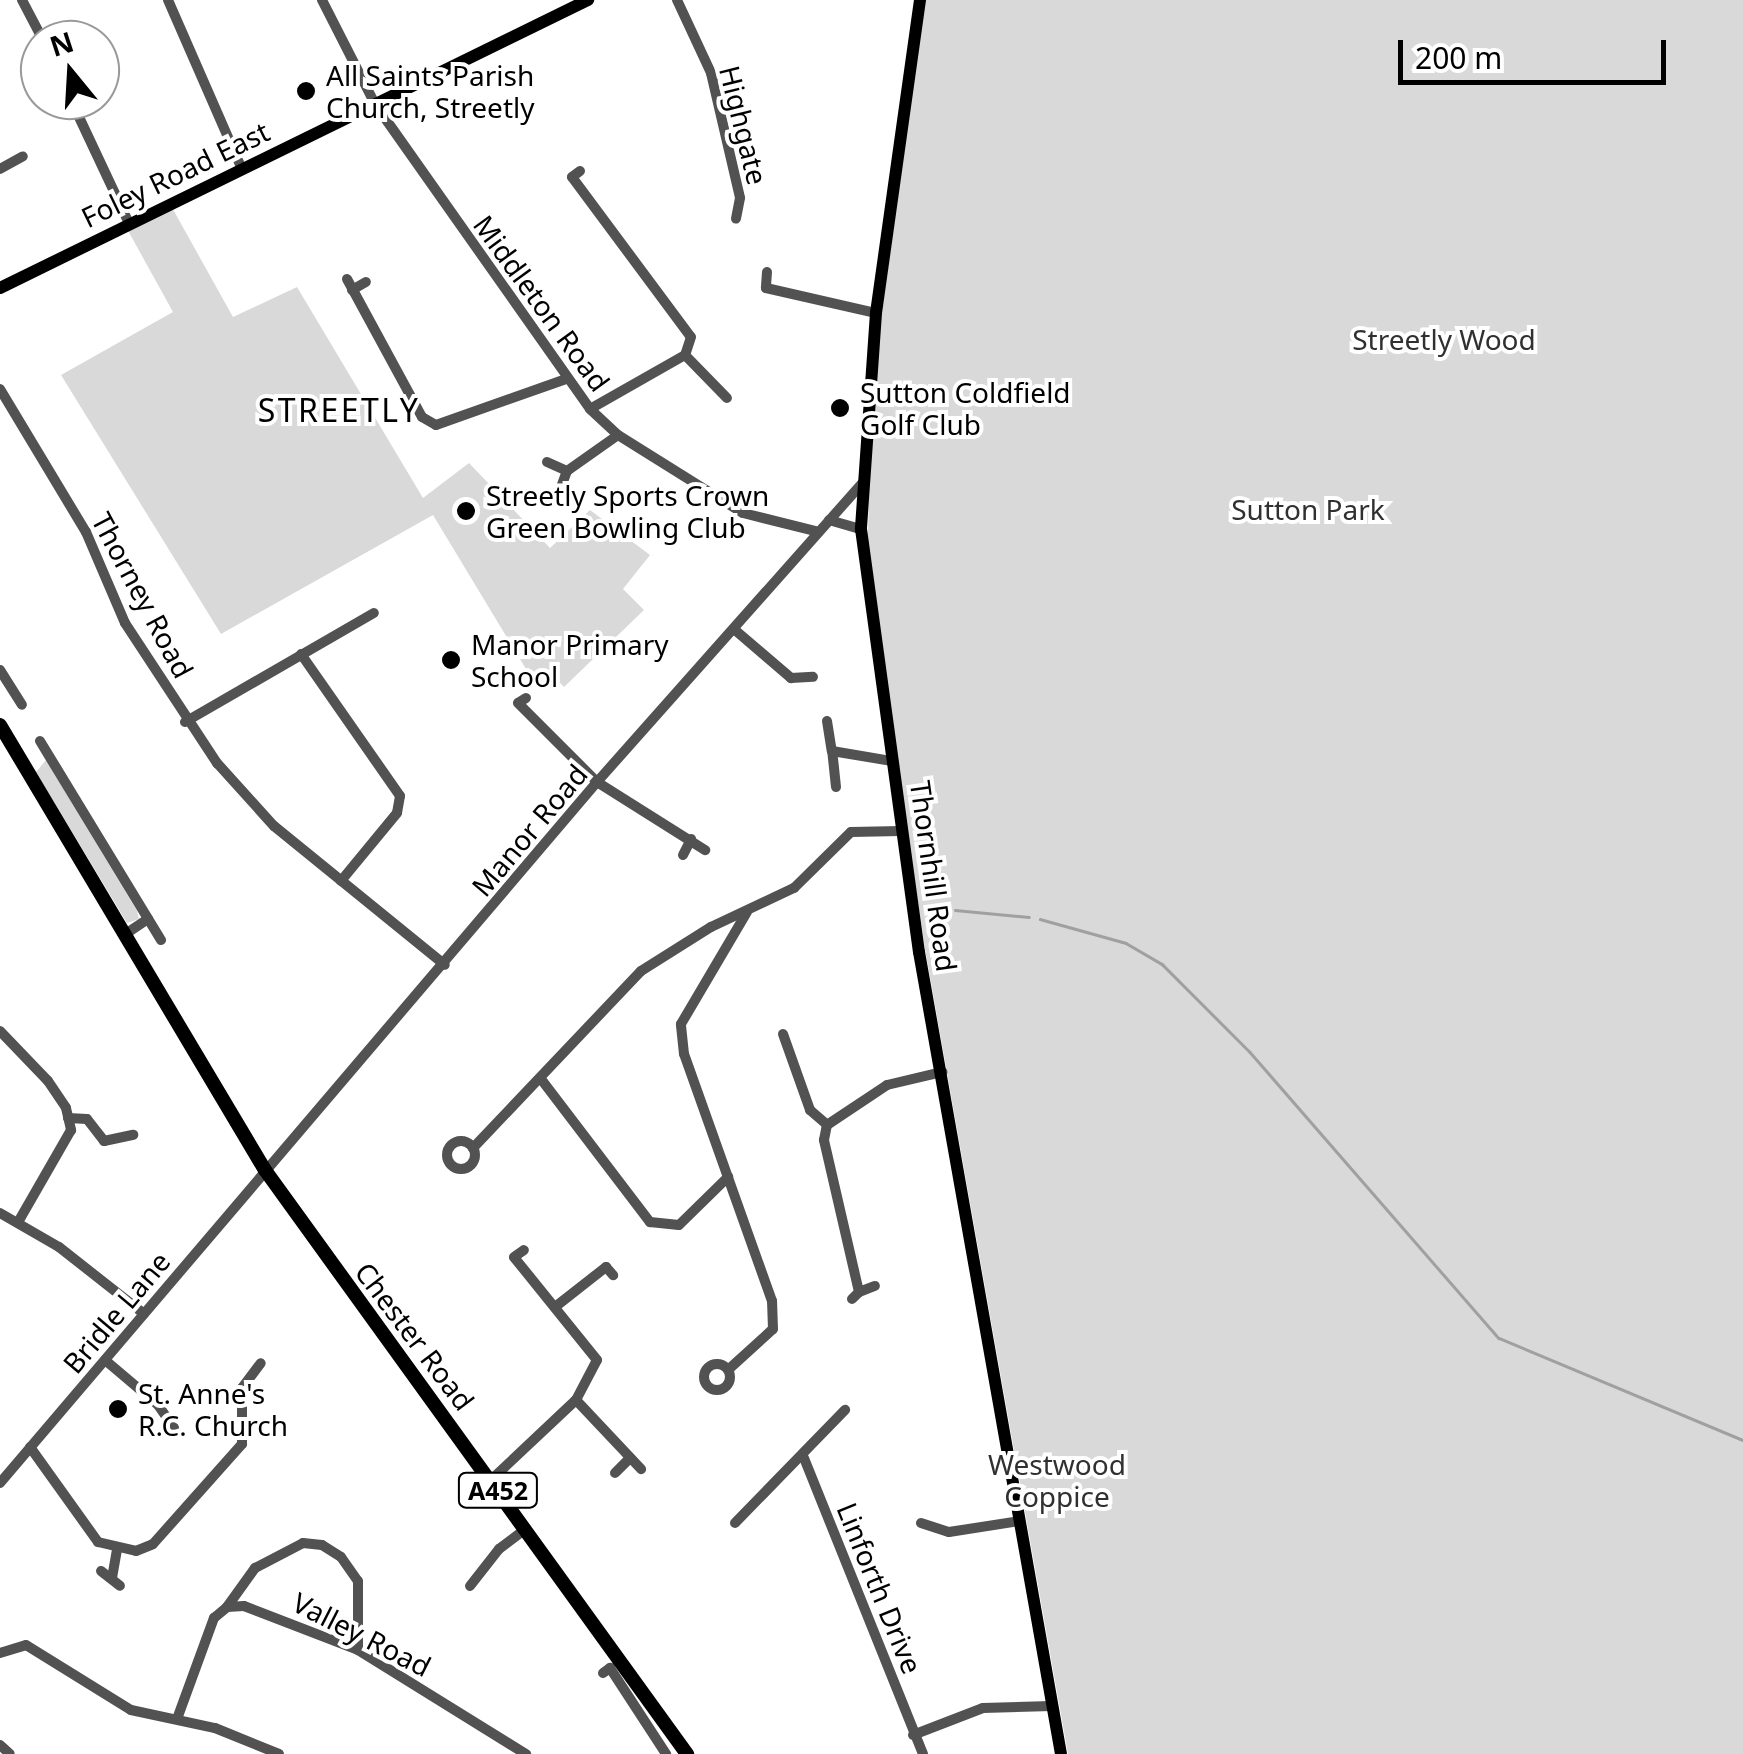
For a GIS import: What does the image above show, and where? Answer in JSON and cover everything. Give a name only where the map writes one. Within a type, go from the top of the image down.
[{"type":"highway","name":"Chester Road","points":[[0,725],[265,1170],[687,1754]]},
{"type":"main road","name":"Foley Road East","points":[[0,288],[588,0]]},
{"type":"main road","name":"Thornhill Road","points":[[920,0],[876,313],[861,529],[901,831],[1060,1754]]},
{"type":"street","points":[[168,0],[242,169]]},
{"type":"street","name":"Middleton Road","points":[[322,0],[375,104],[590,409],[618,435],[743,513],[819,532]]},
{"type":"street","name":"Highgate","points":[[678,0],[711,73],[736,220]]},
{"type":"street","points":[[81,120],[130,223]]},
{"type":"street","points":[[0,169],[15,157]]},
{"type":"street","points":[[572,177],[689,327],[685,355]]},
{"type":"street","points":[[767,272],[766,288],[876,313]]},
{"type":"street","points":[[366,282],[349,285],[422,417],[436,426],[566,379]]},
{"type":"street","points":[[685,355],[727,398]]},
{"type":"street","points":[[590,409],[685,355]]},
{"type":"street","name":"Thorney Road","points":[[0,389],[185,722],[274,826],[445,965]]},
{"type":"street","points":[[560,490],[566,471],[618,435]]},
{"type":"street","points":[[548,462],[566,471]]},
{"type":"street","name":"Manor Road","points":[[265,1170],[445,965],[597,782],[862,483]]},
{"type":"street","points":[[829,520],[861,529]]},
{"type":"street","points":[[185,722],[374,612]]},
{"type":"street","points":[[735,630],[792,678],[813,677]]},
{"type":"street","points":[[301,654],[400,796],[397,814],[341,881]]},
{"type":"street","points":[[0,670],[7,691],[22,705]]},
{"type":"street","points":[[526,698],[518,703],[597,782],[705,850]]},
{"type":"street","points":[[826,721],[836,787]]},
{"type":"street","points":[[24,766],[43,746],[160,940]]},
{"type":"street","points":[[832,752],[892,760]]},
{"type":"street","points":[[473,1148],[641,971],[794,888],[852,832],[901,831]]},
{"type":"street","points":[[683,855],[691,839]]},
{"type":"street","points":[[729,1370],[773,1329],[774,1317],[684,1054],[681,1024],[748,911]]},
{"type":"street","points":[[124,935],[148,920]]},
{"type":"street","points":[[0,1031],[48,1081],[71,1130],[18,1222]]},
{"type":"street","points":[[784,1034],[799,1061],[810,1110],[827,1125],[830,1167],[856,1296],[876,1286]]},
{"type":"street","points":[[827,1125],[887,1085],[942,1072]]},
{"type":"street","points":[[541,1078],[650,1222],[679,1225],[728,1177]]},
{"type":"street","points":[[68,1118],[87,1119],[104,1141],[133,1135]]},
{"type":"street","points":[[830,1167],[842,1163]]},
{"type":"street","name":"Bridle Lane","points":[[0,1484],[265,1170]]},
{"type":"street","points":[[0,1212],[144,1314]]},
{"type":"street","points":[[845,1229],[858,1226]]},
{"type":"street","points":[[491,1480],[576,1400],[596,1360],[514,1257],[524,1250]]},
{"type":"street","points":[[555,1308],[606,1267],[613,1276]]},
{"type":"street","points":[[105,1360],[158,1405],[174,1428]]},
{"type":"street","points":[[30,1448],[98,1542],[117,1551],[153,1544],[242,1444],[242,1388],[259,1379],[261,1363]]},
{"type":"street","points":[[576,1400],[641,1469]]},
{"type":"street","points":[[742,1520],[840,1423],[845,1410]]},
{"type":"street","points":[[615,1473],[630,1458]]},
{"type":"street","name":"Linforth Drive","points":[[804,1458],[923,1754]]},
{"type":"street","points":[[921,1523],[932,1530],[1019,1521]]},
{"type":"street","points":[[470,1586],[499,1548],[526,1530]]},
{"type":"street","points":[[928,1545],[932,1530]]},
{"type":"street","points":[[177,1720],[198,1646],[254,1568],[303,1544],[322,1546],[341,1558],[358,1582],[358,1650]]},
{"type":"street","points":[[111,1578],[117,1551]]},
{"type":"street","name":"Valley Road","points":[[227,1607],[274,1614],[358,1650],[526,1754]]},
{"type":"street","points":[[0,1653],[12,1646],[41,1651],[131,1710],[240,1738],[278,1754]]},
{"type":"street","points":[[604,1673],[610,1668],[666,1754]]},
{"type":"street","points":[[914,1736],[983,1708],[1052,1706]]},
{"type":"street","points":[[236,1754],[240,1738]]},
{"type":"street","points":[[0,1745],[10,1754]]},
{"type":"green space","name":"Sutton Park","points":[[925,0],[1743,0],[1743,1754],[1068,1754],[925,949],[867,560],[873,378]]},
{"type":"green space","points":[[170,204],[233,317],[297,287],[423,498],[469,463],[550,548],[590,510],[650,555],[623,589],[644,610],[564,687],[547,669],[532,679],[433,515],[221,634],[61,375],[173,312],[126,227]]},
{"type":"green space","points":[[46,760],[139,919],[127,923],[36,772]]},
{"type":"waterway","points":[[955,910],[1029,917]]},
{"type":"waterway","points":[[928,912],[938,911]]},
{"type":"waterway","points":[[1040,919],[1126,943],[1162,964],[1250,1052],[1499,1338],[1743,1440]]},
{"type":"place","name":"All Saints Parish Church, Streetly","points":[[306,91]]},
{"type":"place","name":"Sutton Coldfield Golf Club","points":[[840,408]]},
{"type":"place","name":"Streetly Sports Crown Green Bowling Club","points":[[466,511]]},
{"type":"place","name":"Manor Primary School","points":[[451,660]]},
{"type":"place","name":"St. Anne's R.C. Church","points":[[118,1409]]},
{"type":"district","name":"STREETLY","points":[[339,410]]},
{"type":"park label","name":"Streetly Wood","points":[[1444,339]]},
{"type":"park label","name":"Westwood Coppice","points":[[1057,1480]]}]
